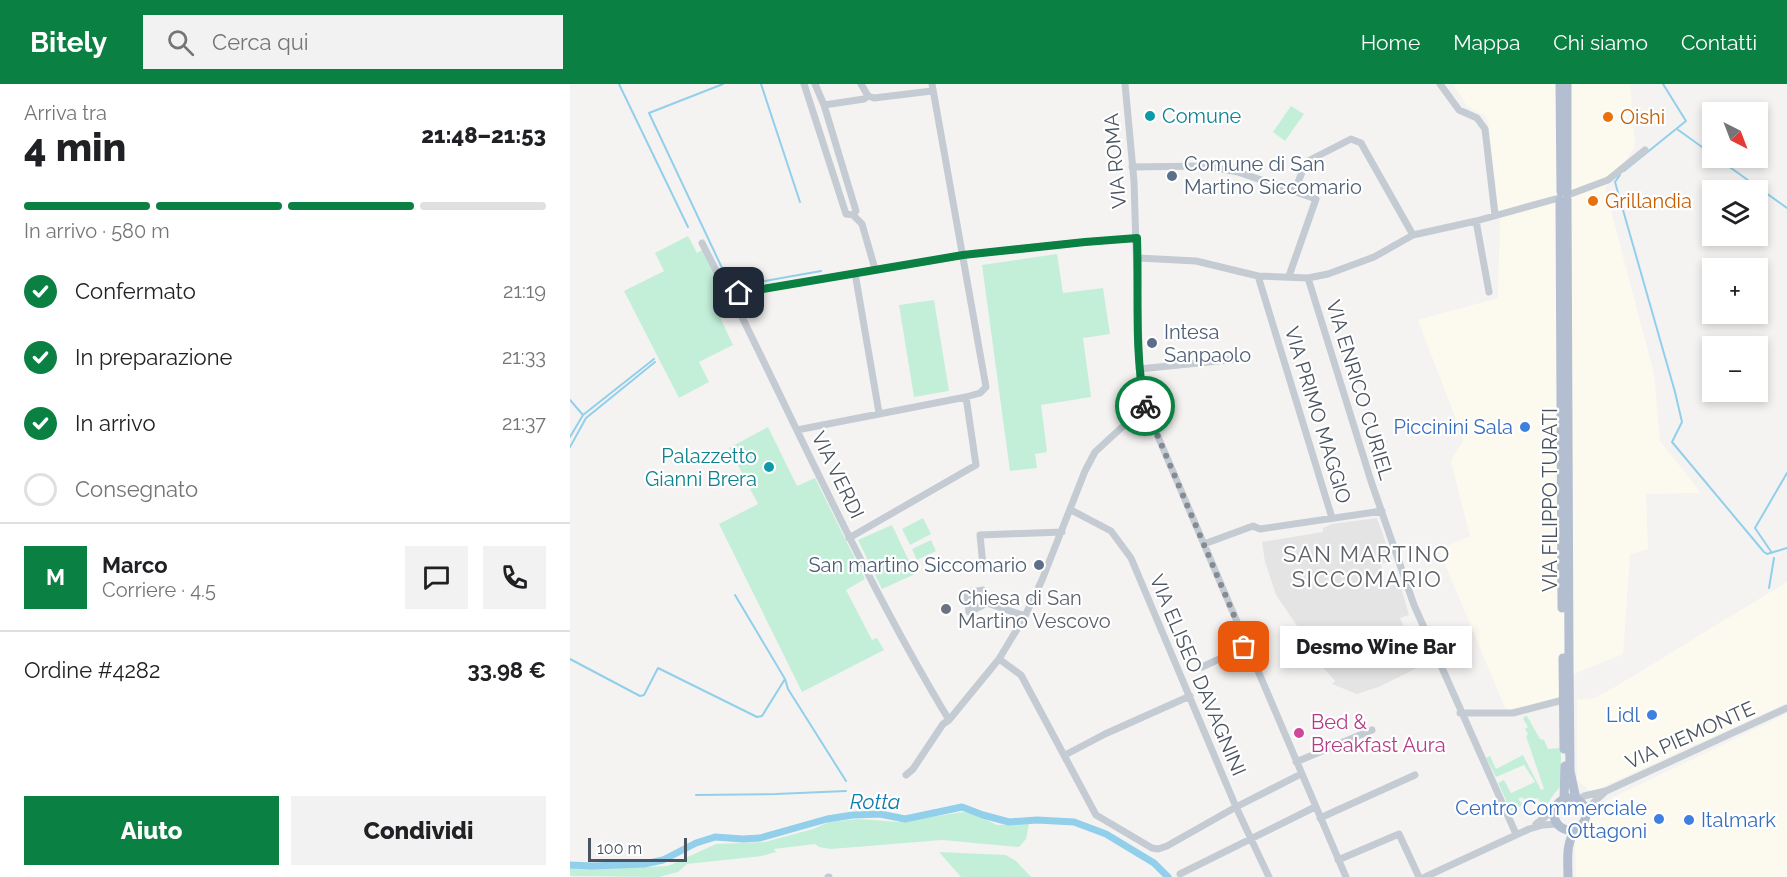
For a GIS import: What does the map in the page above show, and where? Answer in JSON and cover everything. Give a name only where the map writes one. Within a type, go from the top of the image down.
[{"type":"main road","name":"VIA FILIPPO TURATI","points":[[1560,84],[1564,196],[1570,771],[1577,800]]},
{"type":"main road","name":"VIA FILIPPO TURATI","points":[[1564,799],[1564,196],[1567,84]]},
{"type":"main road","points":[[1568,853],[1554,810],[1557,804],[1564,799],[1577,800],[1585,807],[1586,816],[1581,826],[1572,834],[1568,853],[1568,877]]},
{"type":"main road","points":[[1560,826],[1569,830],[1577,829]]},
{"type":"street","points":[[804,84],[846,214],[853,215],[862,224],[875,269]]},
{"type":"street","points":[[815,84],[825,108],[856,211],[853,215]]},
{"type":"street","points":[[797,430],[966,397],[980,393],[986,387],[932,87],[874,99],[868,96],[861,84]]},
{"type":"street","name":"VIA ROMA","points":[[1125,84],[1137,238],[1139,369],[1145,406],[1346,877]]},
{"type":"street","points":[[1440,84],[1459,110],[1477,118],[1485,129],[1495,215]]},
{"type":"street","points":[[809,99],[819,96]]},
{"type":"street","points":[[814,115],[825,108],[864,99],[868,96]]},
{"type":"street","points":[[1295,190],[1306,162],[1351,139],[1356,140],[1361,143],[1413,235]]},
{"type":"street","points":[[1137,258],[1196,261],[1258,276],[1308,278],[1328,274],[1374,257],[1413,235],[1476,221],[1564,196],[1608,180],[1645,150]]},
{"type":"street","points":[[1132,167],[1204,166],[1238,171],[1316,199],[1289,276]]},
{"type":"street","points":[[1476,221],[1490,292]]},
{"type":"street","points":[[734,297],[739,293],[963,255],[1137,238]]},
{"type":"street","name":"VIA VERDI","points":[[702,243],[727,292],[734,297],[900,639],[949,720]]},
{"type":"street","points":[[855,273],[879,413]]},
{"type":"street","name":"VIA PRIMO MAGGIO","points":[[1258,276],[1332,518],[1382,511]]},
{"type":"street","name":"VIA ENRICO CURIEL","points":[[1308,278],[1353,426],[1414,605],[1460,713],[1516,834]]},
{"type":"street","points":[[1139,369],[1238,359]]},
{"type":"street","points":[[849,538],[976,465],[966,397]]},
{"type":"street","points":[[906,775],[913,769],[943,724],[949,720],[999,659],[1025,616],[1095,452],[1145,406]]},
{"type":"street","name":"VIA ELISEO DAVAGNINI","points":[[1071,510],[1111,531],[1131,558],[1236,807],[1269,877]]},
{"type":"street","points":[[1204,544],[1253,526],[1260,529],[1332,518]]},
{"type":"street","points":[[983,566],[980,535],[1062,532]]},
{"type":"street","points":[[987,603],[1025,616]]},
{"type":"street","points":[[1202,667],[1247,646]]},
{"type":"street","points":[[999,659],[1021,675],[1096,814],[1126,834],[1158,849],[1301,774]]},
{"type":"street","points":[[1065,755],[1104,734],[1190,696]]},
{"type":"street","points":[[1460,713],[1514,713],[1563,700]]},
{"type":"street","name":"VIA PIEMONTE","points":[[1577,800],[1606,791],[1787,708]]},
{"type":"street","points":[[1296,762],[1372,730]]},
{"type":"street","points":[[1320,818],[1415,775]]},
{"type":"street","name":"VIA PIEMONTE","points":[[1586,816],[1593,803],[1606,791]]},
{"type":"street","points":[[1180,874],[1316,807]]},
{"type":"street","points":[[1529,829],[1554,810]]},
{"type":"street","points":[[1425,877],[1529,829],[1543,825],[1560,826]]},
{"type":"street","points":[[1338,860],[1400,834],[1419,877]]},
{"type":"shaded area","points":[[1453,84],[1630,84],[1635,147],[1605,188],[1654,374],[1660,441],[1701,493],[1646,494],[1648,549],[1630,554],[1623,654],[1576,673],[1556,700],[1506,710],[1439,550],[1470,536],[1451,461],[1464,440],[1418,320],[1498,298],[1500,221],[1488,122],[1485,116],[1467,106]]},
{"type":"shaded area","points":[[1377,518],[1392,560],[1381,564],[1385,586],[1400,584],[1409,615],[1400,618],[1421,666],[1381,686],[1357,694],[1332,684],[1335,681],[1299,640],[1304,636],[1276,595],[1265,562],[1262,542],[1323,532],[1323,528],[1332,524]]},
{"type":"shaded area","points":[[1787,582],[1787,703],[1591,792],[1577,780],[1577,700],[1594,698],[1615,687]]},
{"type":"shaded area","points":[[1787,714],[1787,877],[1576,877],[1575,834],[1586,825],[1595,806]]},
{"type":"green space","points":[[1291,106],[1304,114],[1285,141],[1273,132]]},
{"type":"green space","points":[[688,236],[697,253],[702,250],[732,309],[719,315],[733,345],[699,362],[709,382],[679,398],[624,291],[664,271],[655,253]]},
{"type":"green space","points":[[1057,254],[1063,293],[1103,288],[1110,334],[1083,338],[1091,397],[1041,405],[1047,452],[1035,454],[1037,468],[1010,471],[982,265]]},
{"type":"green space","points":[[934,300],[949,391],[914,397],[899,305]]},
{"type":"green space","points":[[768,427],[797,486],[815,478],[865,579],[846,590],[872,640],[877,638],[884,650],[802,692],[719,524],[758,504],[729,448]]},
{"type":"green space","points":[[923,518],[931,534],[910,545],[902,529]]},
{"type":"green space","points":[[892,525],[915,574],[882,589],[858,540]]},
{"type":"green space","points":[[931,540],[936,551],[917,560],[912,549]]},
{"type":"green space","points":[[1525,716],[1540,739],[1544,740],[1548,749],[1561,748],[1561,785],[1551,799],[1550,811],[1546,813],[1538,798],[1528,803],[1522,797],[1518,799],[1523,805],[1508,812],[1505,806],[1506,800],[1498,783],[1504,780],[1511,793],[1535,782],[1524,765],[1496,777],[1486,758],[1490,756],[1496,769],[1523,755],[1541,790],[1544,789],[1526,736],[1528,734],[1525,729],[1528,727],[1523,719]]},
{"type":"green space","points":[[963,812],[973,813],[997,825],[1029,824],[1026,839],[1019,847],[942,840],[831,849],[815,844],[774,849],[776,852],[762,856],[687,864],[678,872],[659,877],[570,876],[570,867],[598,869],[668,866],[716,844],[765,842],[813,829],[829,822],[858,819],[898,822]]},
{"type":"green space","points":[[939,852],[1006,855],[1016,861],[1031,877],[961,877]]},
{"type":"waterway","points":[[619,84],[688,227]]},
{"type":"waterway","points":[[723,84],[649,113],[731,287],[821,271]]},
{"type":"waterway","points":[[761,84],[800,202]]},
{"type":"waterway","points":[[1624,171],[1686,121],[1663,84]]},
{"type":"waterway","points":[[1677,129],[1702,147]]},
{"type":"waterway","points":[[1731,168],[1787,208]]},
{"type":"waterway","points":[[1620,175],[1615,182],[1682,422],[1672,442],[1764,552],[1767,554],[1787,548]]},
{"type":"waterway","points":[[570,437],[583,415],[654,359]]},
{"type":"waterway","points":[[570,447],[586,418],[655,362]]},
{"type":"waterway","points":[[570,400],[583,415]]},
{"type":"waterway","points":[[1772,553],[1755,528],[1787,473]]},
{"type":"waterway","points":[[1769,588],[1774,558]]},
{"type":"waterway","points":[[735,595],[785,679],[788,689],[846,781]]},
{"type":"waterway","points":[[570,659],[640,696],[644,695],[658,668],[757,717],[762,716],[785,679]]},
{"type":"waterway","points":[[696,795],[846,791]]},
{"type":"waterway","name":"Rotta","points":[[570,865],[644,864],[663,860],[696,843],[715,837],[760,838],[827,819],[853,815],[880,814],[905,819],[962,807],[1009,822],[1037,820],[1074,822],[1106,834],[1154,863],[1168,877]]},
{"type":"way so far","points":[[1145,406],[1247,646],[1244,647]]},
{"type":"place","name":"Comune","points":[[1150,116]]},
{"type":"place","name":"Oishi","points":[[1608,117]]},
{"type":"place","name":"Comune di San Martino Siccomario","points":[[1172,176]]},
{"type":"place","name":"Grillandia","points":[[1593,201]]},
{"type":"place","name":"Intesa Sanpaolo","points":[[1152,343]]},
{"type":"place","name":"Piccinini Sala","points":[[1525,427]]},
{"type":"place","name":"Palazzetto Gianni Brera","points":[[769,467]]},
{"type":"place","name":"San martino Siccomario","points":[[1039,565]]},
{"type":"place","name":"Chiesa di San Martino Vescovo","points":[[946,609]]},
{"type":"place","name":"Desmo Wine Bar","points":[[1244,647]]},
{"type":"place","name":"Lidl","points":[[1652,715]]},
{"type":"place","name":"Bed & Breakfast Aura","points":[[1299,733]]},
{"type":"place","name":"Centro Commerciale Ottagoni","points":[[1659,819]]},
{"type":"place","name":"Italmark","points":[[1689,820]]},
{"type":"district","name":"SAN MARTINO SICCOMARIO","points":[[1367,566]]},
{"type":"route","points":[[739,293],[963,255],[1137,238],[1138,345],[1140,379],[1145,406]]}]
